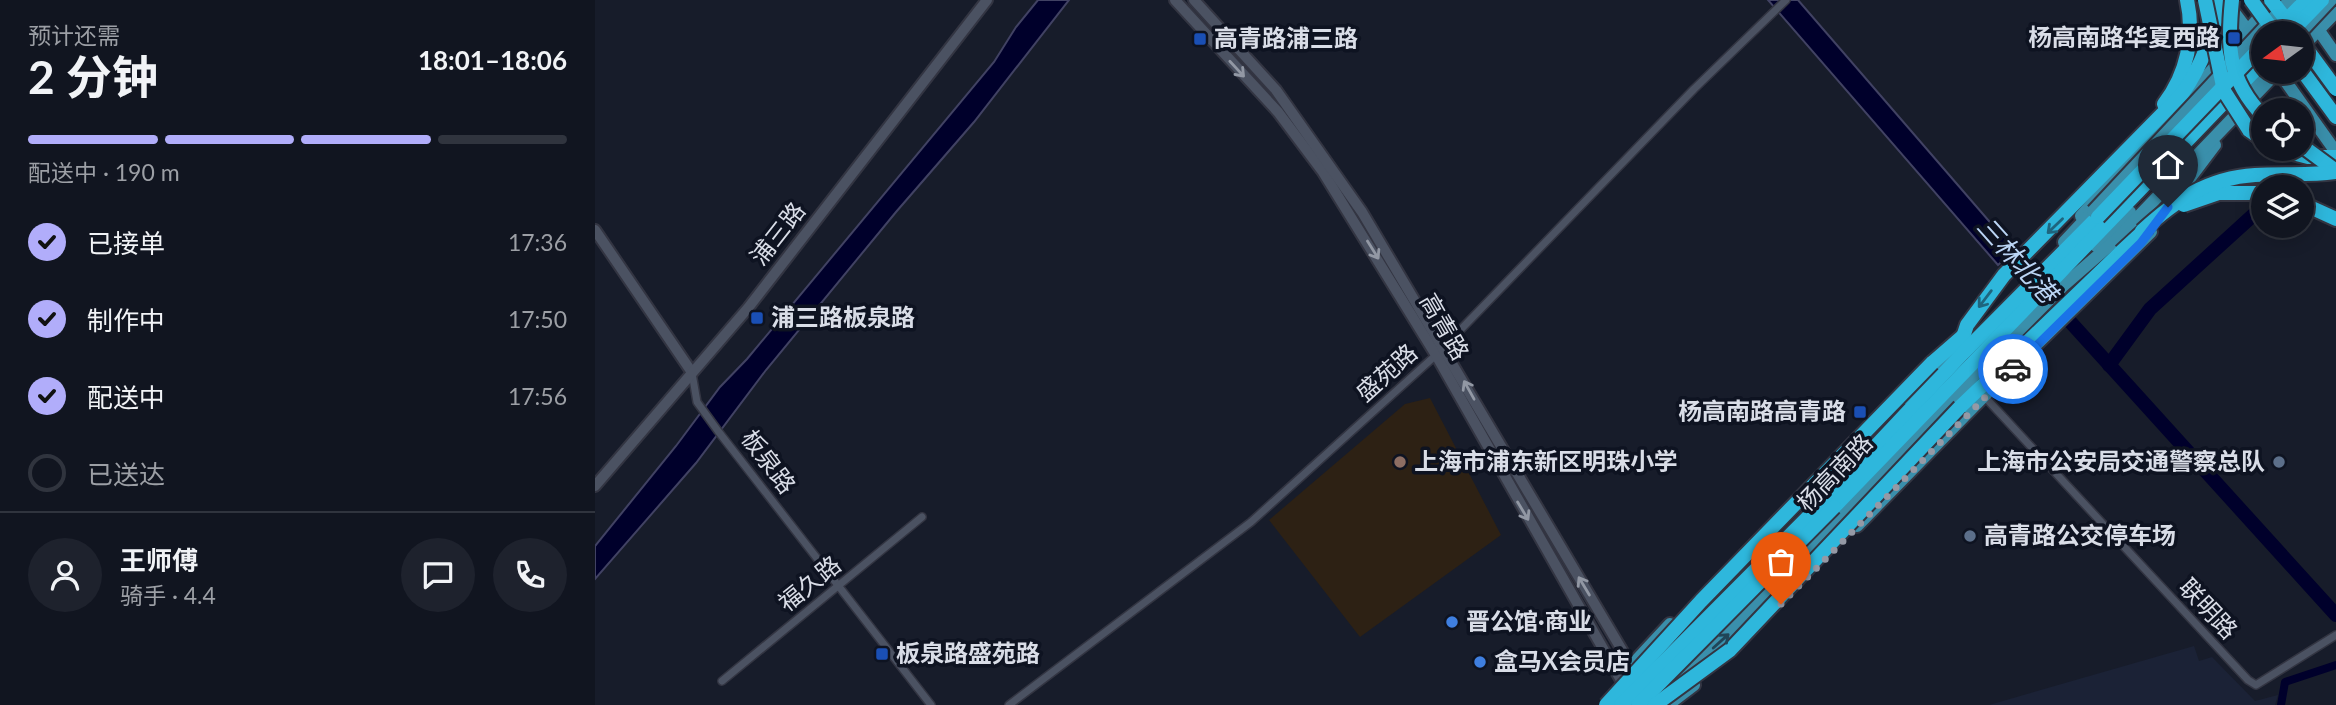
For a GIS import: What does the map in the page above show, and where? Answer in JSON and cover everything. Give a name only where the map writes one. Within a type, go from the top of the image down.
[{"type":"highway","points":[[2125,154],[2179,79],[2187,55],[2192,22],[2187,0]]},
{"type":"highway","points":[[2205,0],[2224,91],[2251,131]]},
{"type":"highway","points":[[1963,335],[2004,275],[2081,200],[2182,94],[2199,70],[2223,0]]},
{"type":"highway","points":[[2232,0],[2227,41],[2237,78],[2251,98]]},
{"type":"highway","points":[[2251,0],[2266,21]]},
{"type":"highway","points":[[2273,0],[2289,21]]},
{"type":"highway","points":[[2285,21],[2305,0]]},
{"type":"highway","points":[[2302,21],[2322,0]]},
{"type":"highway","name":"杨高南路","points":[[1638,704],[1730,650],[1960,407],[2033,310],[2052,275],[2251,58]]},
{"type":"highway","points":[[2314,59],[2336,89]]},
{"type":"highway","name":"杨高南路","points":[[2052,275],[2070,264],[2102,221],[2251,74]]},
{"type":"highway","points":[[2312,84],[2336,117]]},
{"type":"highway","points":[[2314,155],[2336,171]]},
{"type":"highway","points":[[2314,157],[2336,155]]},
{"type":"highway","points":[[1992,362],[2033,310],[2121,252],[2171,204],[2201,186],[2226,178],[2336,171]]},
{"type":"highway","points":[[2142,231],[2190,201],[2219,193],[2251,192]]},
{"type":"highway","points":[[2314,208],[2336,219]]},
{"type":"highway","name":"杨高南路","points":[[1638,704],[1829,503],[1937,379],[2033,310]]},
{"type":"highway","name":"杨高南路","points":[[1606,705],[1710,591],[1932,363],[1963,335]]},
{"type":"highway","name":"杨高南路","points":[[1829,503],[1992,362]]},
{"type":"main road","name":"浦三路","points":[[595,486],[691,371],[748,308],[987,0]]},
{"type":"main road","name":"高青路","points":[[1175,0],[1291,128],[1373,250],[1638,704]]},
{"type":"main road","name":"高青路","points":[[1194,0],[1276,90],[1362,212],[1444,345],[1639,678]]},
{"type":"main road","points":[[2223,0],[2251,35]]},
{"type":"main road","name":"杨高南路","points":[[2033,310],[2052,275],[2066,240],[2087,206],[2273,0]]},
{"type":"main road","name":"杨高南路","points":[[2102,221],[2290,0]]},
{"type":"main road","points":[[2297,0],[2336,55]]},
{"type":"main road","points":[[2310,21],[2331,0]]},
{"type":"main road","points":[[2314,35],[2336,12]]},
{"type":"main road","name":"杨高南路","points":[[2066,240],[2102,221],[2251,84]]},
{"type":"main road","name":"杨高南路","points":[[2052,275],[2118,237],[2265,84]]},
{"type":"main road","points":[[2286,84],[2336,155]]},
{"type":"main road","name":"杨高南路","points":[[1639,678],[1907,395],[1918,387],[1963,335],[2033,310],[2078,306],[2154,229],[2256,92]]},
{"type":"main road","name":"板泉路","points":[[595,230],[691,371]]},
{"type":"main road","points":[[1638,704],[1673,701],[1730,656],[1983,396],[2032,350],[2033,310]]},
{"type":"main road","name":"杨高南路","points":[[1638,704],[1724,639],[1992,362],[2032,350]]},
{"type":"main road","name":"杨高南路","points":[[1918,387],[1937,379]]},
{"type":"main road","name":"杨高南路","points":[[1632,665],[1878,408],[1907,395]]},
{"type":"main road","points":[[1632,665],[1638,704]]},
{"type":"main road","points":[[1638,704],[1639,678]]},
{"type":"street","name":"盛苑路","points":[[1009,705],[1251,522],[1436,355],[1694,89],[1786,0]]},
{"type":"street","name":"板泉路","points":[[691,371],[697,402],[724,440],[931,705]]},
{"type":"street","name":"联明路","points":[[1983,396],[2248,680],[2256,685],[2334,636]]},
{"type":"street","name":"福久路","points":[[722,681],[922,517]]},
{"type":"shaded area","name":"上海市浦东新区明珠小学","points":[[1430,398],[1501,535],[1360,637],[1269,520],[1405,404]]},
{"type":"shaded area","points":[[2194,646],[2199,661],[2212,657],[2255,701],[2278,695],[2275,705],[1989,705]]},
{"type":"water","points":[[1038,0],[1069,0],[974,122],[766,370],[696,463],[595,579],[595,546],[720,387],[747,359],[994,62],[1016,27]]},
{"type":"water","points":[[1768,0],[1798,0],[2014,250],[1998,265]]},
{"type":"waterway","points":[[2109,365],[2150,309],[2251,217]]},
{"type":"waterway","name":"三林北港","points":[[1997,241],[2336,615]]},
{"type":"waterway","points":[[2281,705],[2285,682],[2336,665]]},
{"type":"way so far","points":[[1781,604],[1983,396],[2013,369]]},
{"type":"place","name":"杨高南路华夏西路","points":[[2234,38]]},
{"type":"place","name":"高青路浦三路","points":[[1200,39]]},
{"type":"place","name":"浦三路板泉路","points":[[757,318]]},
{"type":"place","name":"杨高南路高青路","points":[[1860,412]]},
{"type":"place","name":"上海市浦东新区明珠小学","points":[[1400,462]]},
{"type":"place","name":"上海市公安局交通警察总队","points":[[2279,462]]},
{"type":"place","name":"高青路公交停车场","points":[[1970,536]]},
{"type":"place","name":"晋公馆·商业","points":[[1452,622]]},
{"type":"place","name":"板泉路盛苑路","points":[[882,654]]},
{"type":"place","name":"盒马X会员店","points":[[1480,662]]},
{"type":"route","points":[[2013,369],[2141,243],[2168,207]]}]
